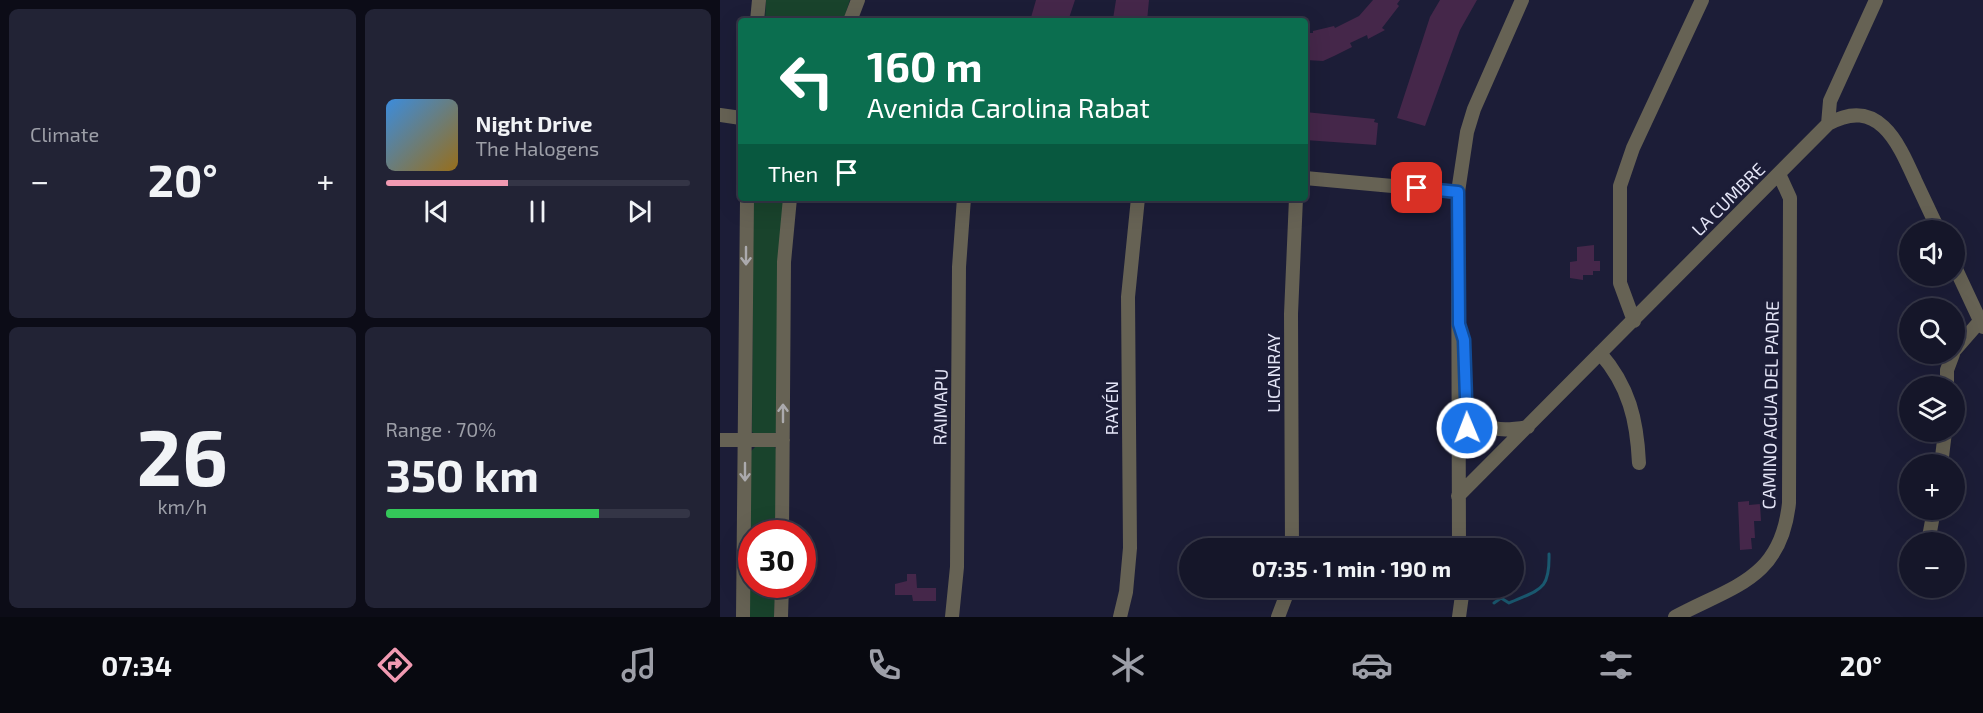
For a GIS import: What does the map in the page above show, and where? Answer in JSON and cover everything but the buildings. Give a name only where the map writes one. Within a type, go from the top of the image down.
[{"type":"street","points":[[757,18],[759,0]]},
{"type":"street","points":[[851,18],[858,0]]},
{"type":"street","points":[[1465,538],[1457,340],[1459,324],[1458,192],[1467,132],[1474,109],[1522,0]]},
{"type":"street","points":[[1634,321],[1620,283],[1620,186],[1633,148],[1702,0]]},
{"type":"street","points":[[1876,0],[1830,101],[1828,124],[1843,117],[1859,116],[1875,121],[1889,131],[1904,155],[1934,220]]},
{"type":"street","points":[[720,116],[738,118]]},
{"type":"street","name":"LA CUMBRE","points":[[1463,492],[1828,124]]},
{"type":"street","name":"CAMINO AGUA DEL PADRE","points":[[1675,617],[1750,579],[1772,555],[1786,526],[1789,503],[1790,198],[1779,174]]},
{"type":"street","points":[[1308,178],[1458,192]]},
{"type":"street","points":[[743,617],[747,201]]},
{"type":"street","points":[[782,520],[784,262],[790,201]]},
{"type":"street","name":"RAIMAPU","points":[[952,617],[957,567],[959,267],[964,201]]},
{"type":"street","name":"RAYÉN","points":[[1119,617],[1126,592],[1130,548],[1128,297],[1138,201]]},
{"type":"street","name":"LICANRAY","points":[[1292,538],[1291,325],[1296,201]]},
{"type":"street","points":[[1964,286],[1982,324],[1965,337]]},
{"type":"street","points":[[1459,324],[1464,340],[1466,408],[1460,538]]},
{"type":"street","points":[[1600,353],[1621,381],[1630,400],[1636,421],[1639,463]]},
{"type":"street","points":[[1466,408],[1480,422],[1495,429],[1528,427]]},
{"type":"street","points":[[720,440],[783,440]]},
{"type":"street","points":[[781,617],[782,598]]},
{"type":"street","points":[[1278,617],[1285,598]]},
{"type":"street","points":[[1459,617],[1461,598]]},
{"type":"green space","points":[[766,0],[850,0],[844,18],[765,18]]},
{"type":"green space","points":[[753,201],[785,201],[779,429],[773,435],[757,436],[752,432]]},
{"type":"green space","points":[[756,446],[774,446],[778,452],[777,520],[750,520],[751,451]]},
{"type":"green space","points":[[749,598],[775,598],[774,617],[749,617]]},
{"type":"waterway","points":[[1494,603],[1501,598],[1509,603],[1541,587],[1548,575],[1549,554]]},
{"type":"route","points":[[1417,188],[1458,192],[1459,324],[1464,340],[1467,428]]}]
